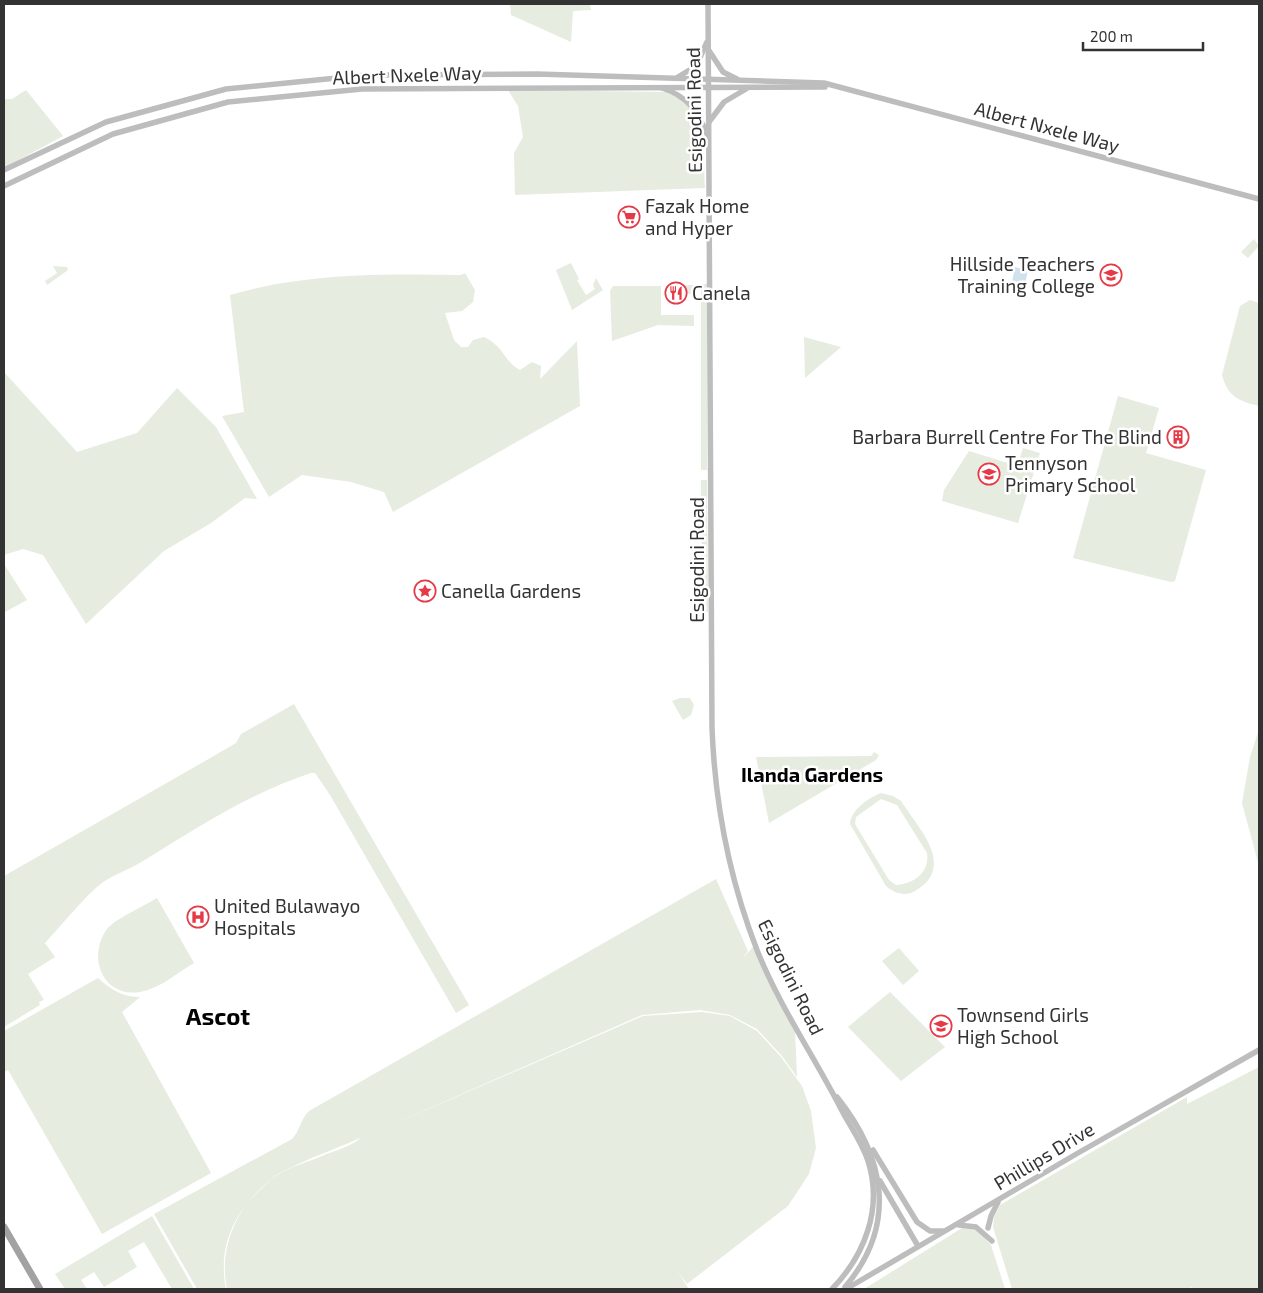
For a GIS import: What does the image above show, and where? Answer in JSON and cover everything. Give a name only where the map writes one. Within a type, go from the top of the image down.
[{"type":"highway","points":[[4,1227],[40,1289]]},
{"type":"main road","name":"Esigodini Road","points":[[708,4],[712,728],[718,803],[735,885],[758,951],[795,1025],[833,1091],[868,1162],[873,1190],[869,1230],[861,1252],[851,1268],[832,1289]]},
{"type":"main road","points":[[673,79],[686,74],[696,66],[708,40]]},
{"type":"main road","points":[[708,49],[723,72],[741,81]]},
{"type":"main road","name":"Albert Nxele Way","points":[[4,170],[106,122],[226,89],[368,75],[537,74],[804,82],[824,83],[827,86]]},
{"type":"main road","points":[[656,86],[674,92],[689,102],[698,113],[709,138]]},
{"type":"main road","name":"Albert Nxele Way","points":[[4,186],[113,134],[228,102],[362,89],[827,86],[886,99],[1259,198]]},
{"type":"main road","points":[[709,122],[724,102],[735,93],[750,87]]},
{"type":"main road","name":"Phillips Drive","points":[[844,1289],[1259,1050]]},
{"type":"main road","name":"Esigodini Road","points":[[833,1091],[856,1121],[875,1162],[880,1202],[874,1236],[862,1266],[844,1289]]},
{"type":"main road","points":[[856,1121],[917,1222],[930,1231],[945,1231]]},
{"type":"main road","points":[[868,1162],[918,1246]]},
{"type":"main road","points":[[988,1228],[991,1216],[999,1200]]},
{"type":"main road","points":[[957,1225],[976,1227],[992,1241]]},
{"type":"shaded area","points":[[510,4],[590,4],[591,10],[573,11],[571,42],[511,15]]},
{"type":"shaded area","points":[[26,90],[63,136],[4,168],[4,99],[12,99]]},
{"type":"shaded area","points":[[508,90],[666,92],[680,99],[690,108],[697,119],[703,145],[705,188],[515,195],[514,153],[523,137],[518,106]]},
{"type":"shaded area","points":[[1254,239],[1259,246],[1248,258],[1241,252]]},
{"type":"shaded area","points":[[571,263],[579,279],[577,280],[586,295],[595,289],[593,285],[596,278],[603,290],[572,310],[556,270]]},
{"type":"shaded area","points":[[53,266],[67,267],[68,270],[47,285],[45,281],[57,273]]},
{"type":"shaded area","points":[[465,273],[475,290],[473,302],[462,311],[445,313],[454,340],[461,347],[468,347],[473,340],[484,337],[496,345],[511,363],[520,370],[532,362],[541,366],[540,379],[577,341],[580,406],[393,512],[384,492],[351,482],[302,475],[269,497],[222,416],[244,412],[230,295],[286,282],[344,276],[461,275]]},
{"type":"shaded area","points":[[701,284],[707,284],[707,470],[701,470]]},
{"type":"shaded area","points":[[671,285],[693,285],[697,289],[697,299],[695,294],[683,294],[682,289],[670,287]]},
{"type":"shaded area","points":[[613,286],[661,286],[661,315],[694,315],[694,326],[658,325],[612,341],[610,291]]},
{"type":"shaded area","points":[[1250,300],[1259,303],[1259,406],[1235,397],[1224,382],[1222,375],[1240,306]]},
{"type":"shaded area","points":[[804,337],[841,347],[805,378]]},
{"type":"shaded area","points":[[4,372],[77,452],[137,433],[177,388],[216,427],[257,499],[245,498],[211,523],[164,551],[86,624],[43,555],[23,549],[4,555]]},
{"type":"shaded area","points":[[1118,396],[1159,408],[1146,453],[1206,470],[1175,581],[1171,582],[1073,558]]},
{"type":"shaded area","points":[[1023,448],[1040,453],[1018,523],[942,501],[944,490],[969,451],[1017,466]]},
{"type":"shaded area","points":[[701,480],[707,480],[708,612],[702,612]]},
{"type":"shaded area","points":[[4,564],[27,600],[5,612],[4,611]]},
{"type":"shaded area","points":[[680,698],[690,698],[694,705],[691,715],[683,720],[672,701]]},
{"type":"shaded area","points":[[294,704],[469,1005],[456,1013],[330,795],[315,773],[311,773],[288,781],[245,801],[97,887],[45,943],[55,957],[28,974],[44,1000],[39,1002],[40,1005],[4,1027],[4,876],[236,743],[241,734]]},
{"type":"shaded area","points":[[1259,729],[1259,866],[1242,803],[1250,757]]},
{"type":"shaded area","points":[[874,752],[879,755],[876,760],[769,823],[756,757],[871,756]]},
{"type":"shaded area","points":[[881,793],[893,796],[901,801],[931,848],[934,859],[933,871],[927,881],[911,893],[892,891],[886,886],[850,824],[853,814],[857,809]],"holes":[[[881,799],[897,805],[927,853],[927,860],[926,866],[919,876],[909,882],[896,885],[889,880],[855,824],[856,817]]]},
{"type":"shaded area","points":[[716,879],[748,951],[742,959],[753,947],[795,1030],[797,1077],[782,1056],[757,1029],[730,1015],[700,1010],[642,1015],[375,1132],[643,1016],[702,1012],[730,1016],[757,1031],[781,1057],[802,1086],[811,1111],[816,1148],[809,1174],[788,1206],[687,1284],[677,1271],[689,1289],[227,1289],[225,1273],[229,1241],[234,1225],[248,1203],[235,1222],[226,1247],[224,1275],[226,1289],[197,1289],[154,1214],[292,1139],[309,1111]],"holes":[[[360,1138],[348,1146],[287,1170],[268,1183],[278,1174],[288,1169]]]},
{"type":"shaded area","points":[[157,898],[194,963],[161,984],[147,990],[127,992],[116,988],[108,982],[102,973],[98,951],[101,940],[111,925]]},
{"type":"shaded area","points":[[899,948],[919,971],[903,985],[882,961]]},
{"type":"shaded area","points":[[98,978],[118,992],[128,996],[140,997],[122,1012],[211,1173],[102,1234],[8,1070],[4,1072],[4,1031]]},
{"type":"shaded area","points":[[890,992],[945,1047],[901,1081],[848,1027]]},
{"type":"shaded area","points":[[1259,1067],[1259,1289],[1191,1289],[1193,1286],[1189,1289],[1012,1289],[993,1227],[994,1217],[1000,1205],[1187,1097],[1187,1104]]},
{"type":"shaded area","points":[[152,1216],[194,1289],[172,1289],[144,1242],[128,1251],[137,1267],[104,1287],[94,1272],[81,1280],[87,1289],[65,1289],[55,1274]]},
{"type":"shaded area","points":[[962,1228],[977,1230],[991,1245],[1005,1289],[864,1289]]},
{"type":"water","points":[[1015,267],[1028,270],[1025,285],[1012,282]]},
{"type":"water","points":[[979,1030],[988,1041],[976,1050],[967,1039]]},
{"type":"place","name":"Fazak Home and Hyper","points":[[629,217]]},
{"type":"place","name":"Hillside Teachers Training College","points":[[1111,275]]},
{"type":"place","name":"Canela","points":[[676,293]]},
{"type":"place","name":"Barbara Burrell Centre For The Blind","points":[[1178,437]]},
{"type":"place","name":"Tennyson Primary School","points":[[989,474]]},
{"type":"place","name":"Canella Gardens","points":[[425,591]]},
{"type":"place","name":"United Bulawayo Hospitals","points":[[198,917]]},
{"type":"place","name":"Townsend Girls High School","points":[[941,1026]]},
{"type":"district","name":"Ilanda Gardens","points":[[812,775]]},
{"type":"district","name":"Ascot","points":[[218,1017]]}]
